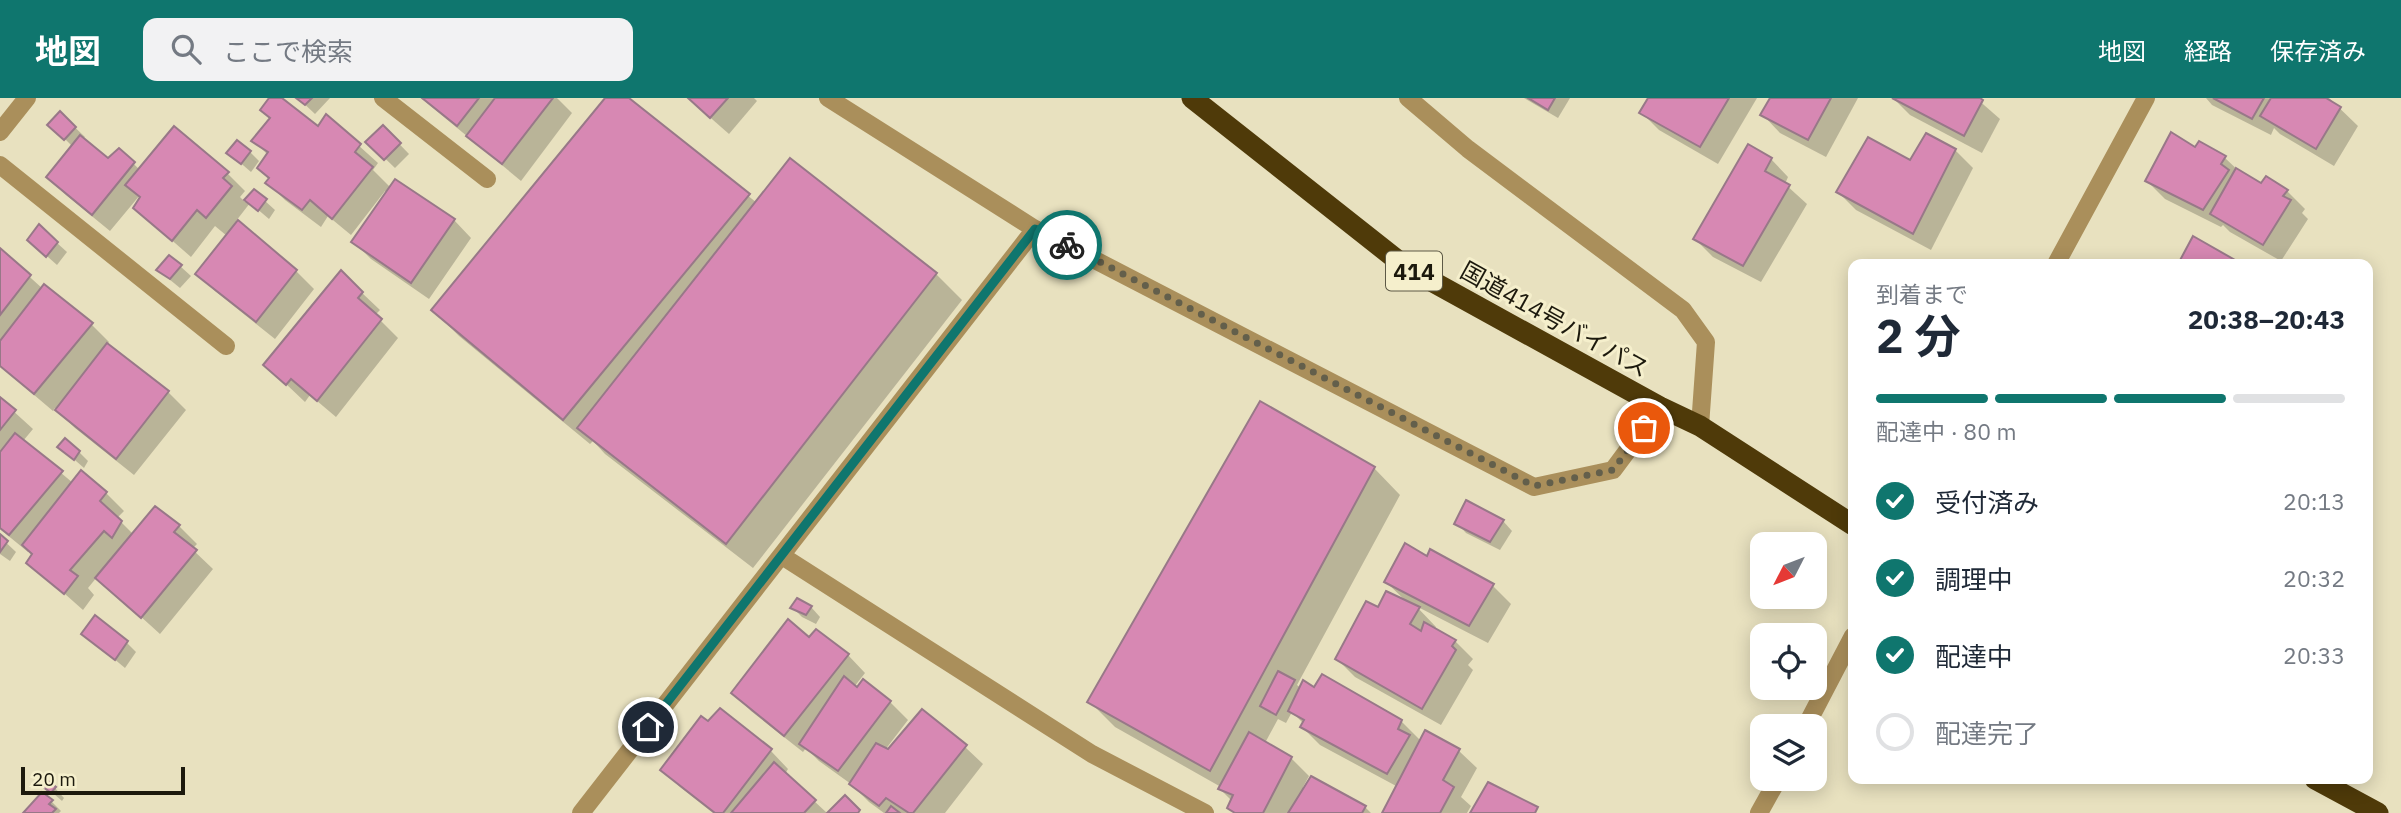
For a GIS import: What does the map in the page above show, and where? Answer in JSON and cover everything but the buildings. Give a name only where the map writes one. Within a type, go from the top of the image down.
[{"type":"highway","name":"国道414号バイパス","points":[[1192,98],[1406,267],[1660,407]]},
{"type":"highway","name":"414","points":[[1660,407],[1700,426],[1848,522]]},
{"type":"highway","points":[[2324,784],[2378,813]]},
{"type":"street","points":[[0,132],[27,98]]},
{"type":"street","points":[[383,98],[486,180]]},
{"type":"street","points":[[828,98],[1035,229],[1534,486],[1613,470],[1660,407]]},
{"type":"street","points":[[1408,98],[1468,149],[1682,310],[1706,342],[1700,426]]},
{"type":"street","points":[[2059,259],[2147,98]]},
{"type":"street","points":[[0,165],[226,346]]},
{"type":"street","points":[[581,813],[1035,229]]},
{"type":"street","points":[[782,556],[1092,754],[1205,813]]},
{"type":"street","points":[[1812,714],[1848,646]]},
{"type":"street","points":[[1759,813],[1771,791]]},
{"type":"way so far","points":[[1067,245],[1534,486],[1613,470],[1644,428]]},
{"type":"route","points":[[648,727],[1035,229],[1067,245]]}]
